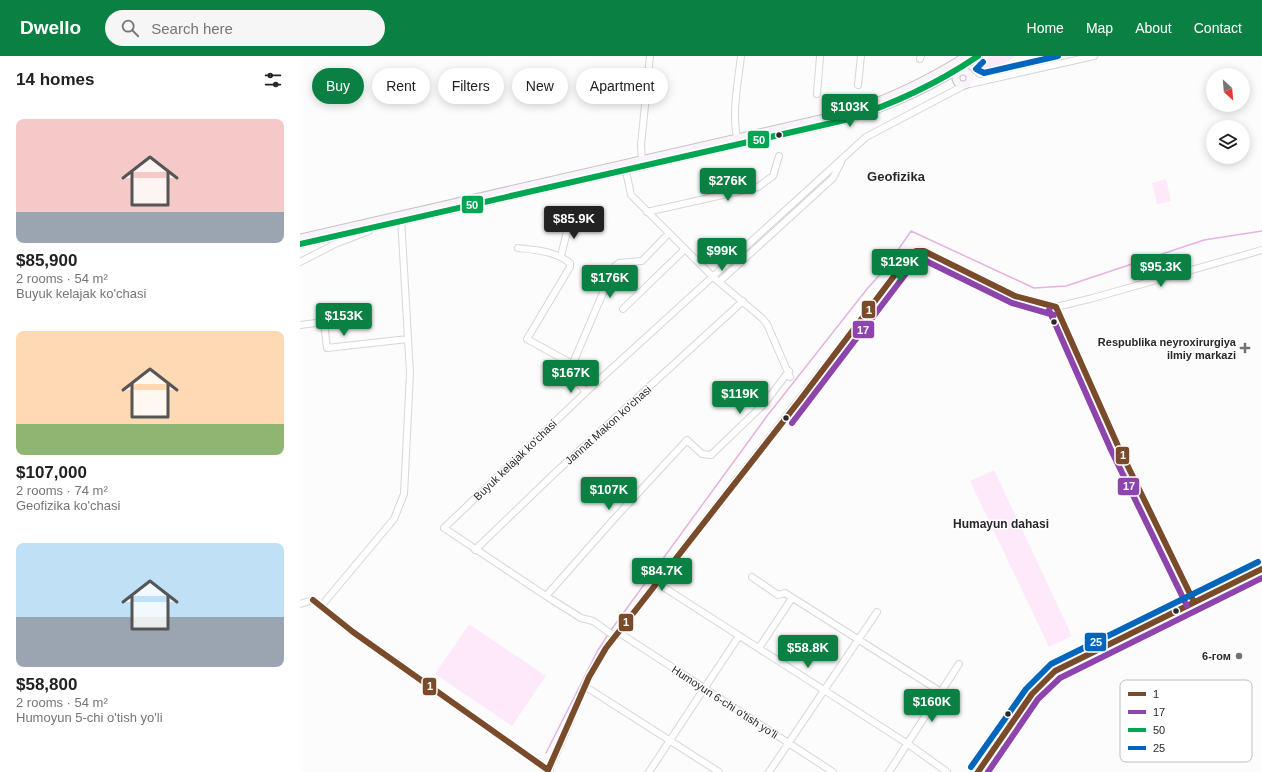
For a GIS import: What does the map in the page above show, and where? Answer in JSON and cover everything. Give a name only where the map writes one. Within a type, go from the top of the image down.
[{"type":"main road","points":[[300,238],[401,219],[859,116],[898,101],[946,73],[966,59],[978,56]]},
{"type":"main road","points":[[946,73],[960,74],[969,80],[965,85],[960,85],[960,74],[966,59]]},
{"type":"main road","points":[[960,74],[967,67],[966,59]]},
{"type":"main road","points":[[300,244],[382,226],[401,219]]},
{"type":"street","points":[[642,164],[640,145],[650,56]]},
{"type":"street","points":[[738,142],[736,111],[741,56]]},
{"type":"street","points":[[817,94],[820,56]]},
{"type":"street","points":[[858,85],[861,56]]},
{"type":"street","points":[[1059,56],[1061,64]]},
{"type":"street","name":"Buyuk kelajak ko'chasi","points":[[444,528],[586,392],[866,138],[965,85],[1094,56]]},
{"type":"street","points":[[951,92],[955,87],[960,74],[983,81]]},
{"type":"street","points":[[647,212],[758,187],[773,176],[779,156]]},
{"type":"street","points":[[719,282],[833,178],[843,159]]},
{"type":"street","points":[[546,596],[687,440],[702,454],[711,455],[764,404],[790,374],[767,324],[743,301],[713,277],[647,212],[632,195],[627,176]]},
{"type":"street","points":[[322,605],[394,519],[404,494],[410,373],[401,219]]},
{"type":"street","points":[[561,256],[570,220]]},
{"type":"street","points":[[300,262],[345,240],[382,226]]},
{"type":"street","points":[[586,392],[574,378],[572,371],[614,267],[619,263],[642,261],[669,234]]},
{"type":"street","points":[[518,248],[542,250],[561,256],[570,263],[570,267],[527,339],[574,365]]},
{"type":"street","points":[[623,310],[685,249]]},
{"type":"street","points":[[300,604],[313,600],[322,605],[342,624],[550,771],[586,687],[602,654],[616,634],[657,584],[786,418],[910,255],[916,251],[926,252],[1015,296],[1056,307],[1262,250]]},
{"type":"street","name":"Jannat Makon ko'chasi","points":[[475,550],[557,471],[743,301]]},
{"type":"street","points":[[1056,307],[1118,446],[1194,602]]},
{"type":"street","points":[[300,325],[324,322],[327,348],[408,339]]},
{"type":"street","name":"Humoyun 6-chi o'tish yo'li","points":[[444,528],[475,550],[581,618],[593,621],[705,688],[833,772]]},
{"type":"street","points":[[978,772],[1018,713],[1048,676],[1081,657],[1262,569]]},
{"type":"street","points":[[752,577],[778,595],[785,593],[941,692]]},
{"type":"street","points":[[657,584],[908,744],[947,772]]},
{"type":"street","points":[[759,648],[792,598]]},
{"type":"street","points":[[769,772],[823,690],[878,612]]},
{"type":"street","points":[[649,772],[740,636]]},
{"type":"street","points":[[889,772],[959,664]]},
{"type":"street","points":[[586,687],[718,772]]},
{"type":"shaded area","points":[[990,56],[1015,56],[1003,66],[993,71],[988,73],[978,72],[978,65]]},
{"type":"shaded area","points":[[1166,179],[1171,201],[1157,204],[1152,183]]},
{"type":"shaded area","points":[[994,470],[1072,636],[1049,647],[970,481]]},
{"type":"shaded area","points":[[469,624],[546,676],[512,726],[435,674]]},
{"type":"waterway","points":[[611,630],[767,416],[867,289],[885,269],[911,231],[1034,288],[1066,286],[1204,240],[1262,231]]},
{"type":"waterway","points":[[546,753],[598,650],[609,633]]},
{"type":"transit line","name":"50","points":[[300,244],[845,120],[897,100],[931,84],[947,76],[978,56]]},
{"type":"transit line","name":"25","points":[[983,62],[976,69],[984,73],[1058,56]]},
{"type":"transit line","name":"1","points":[[548,770],[589,677],[606,648],[800,400],[910,255],[916,251],[924,251],[1015,296],[1056,307]]},
{"type":"transit line","name":"17","points":[[792,423],[918,259],[924,260],[1012,303],[1054,315]]},
{"type":"transit line","name":"1","points":[[1056,307],[1118,446],[1194,602]]},
{"type":"transit line","name":"17","points":[[1049,310],[1111,450],[1187,606]]},
{"type":"transit line","name":"25","points":[[971,767],[1026,689],[1051,664],[1258,562]]},
{"type":"transit line","name":"1","points":[[978,772],[1032,694],[1055,671],[1262,569]]},
{"type":"transit line","name":"17","points":[[988,772],[1038,699],[1060,678],[1262,578]]},
{"type":"transit line","name":"1","points":[[313,600],[353,632],[548,770]]},
{"type":"place","name":"Respublika neyroxirurgiya ilmiy markazi","points":[[1245,348]]},
{"type":"place","name":"6-гом","points":[[1239,656]]},
{"type":"district","name":"Geofizika","points":[[896,176]]},
{"type":"district","name":"Humayun dahasi","points":[[1001,524]]}]
